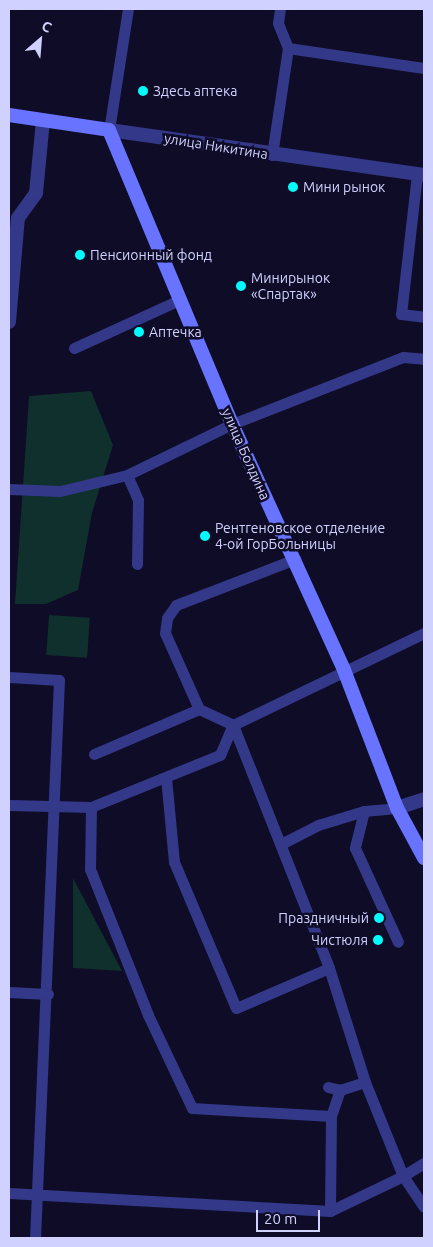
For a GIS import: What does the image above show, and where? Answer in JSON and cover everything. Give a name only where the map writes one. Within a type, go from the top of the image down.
[{"type":"main road","name":"улица Никитина","points":[[9,115],[109,130]]},
{"type":"main road","name":"улица Болдина","points":[[109,130],[232,424],[344,670],[397,808],[424,858]]},
{"type":"street","points":[[9,322],[18,218],[36,193],[43,120]]},
{"type":"street","name":"улица Никитина","points":[[109,130],[421,175]]},
{"type":"street","points":[[397,808],[424,799]]},
{"type":"lane","points":[[109,130],[128,9]]},
{"type":"lane","points":[[272,154],[288,48],[278,23],[280,9]]},
{"type":"lane","points":[[288,48],[424,68]]},
{"type":"lane","points":[[421,175],[401,314],[424,317]]},
{"type":"lane","points":[[74,348],[179,300]]},
{"type":"lane","points":[[9,489],[60,491],[127,475],[232,424],[403,357],[424,359]]},
{"type":"lane","points":[[127,475],[138,500],[137,564]]},
{"type":"lane","points":[[295,559],[176,605],[167,618],[165,633],[199,709],[233,725],[329,968],[365,1082],[403,1176],[424,1207]]},
{"type":"lane","points":[[9,805],[91,807],[220,756],[233,725],[424,633]]},
{"type":"lane","points":[[9,677],[59,680],[48,994],[35,1238]]},
{"type":"lane","points":[[94,754],[199,709]]},
{"type":"lane","points":[[166,778],[174,862],[236,1008],[329,968]]},
{"type":"lane","points":[[91,807],[90,869],[148,1015],[192,1108],[331,1116]]},
{"type":"lane","points":[[281,844],[318,825],[364,811],[397,808]]},
{"type":"lane","points":[[364,811],[355,848],[398,942]]},
{"type":"lane","points":[[9,992],[48,994]]},
{"type":"lane","points":[[328,1086],[340,1090],[365,1082]]},
{"type":"lane","points":[[330,1211],[331,1116],[340,1090]]},
{"type":"lane","points":[[9,1193],[330,1211],[403,1176],[424,1163]]},
{"type":"green space","points":[[91,391],[113,445],[92,513],[78,590],[46,604],[15,604],[29,396]]},
{"type":"green space","points":[[49,615],[90,618],[87,658],[46,655]]},
{"type":"green space","points":[[73,878],[122,971],[73,968]]},
{"type":"place","name":"Здесь аптека","points":[[143,91]]},
{"type":"place","name":"Мини рынок","points":[[293,187]]},
{"type":"place","name":"Пенсионный фонд","points":[[80,255]]},
{"type":"place","name":"Минирынок «Спартак»","points":[[241,286]]},
{"type":"place","name":"Аптечка","points":[[139,332]]},
{"type":"place","name":"Рентгеновское отделение 4-ой ГорБольницы","points":[[205,536]]},
{"type":"place","name":"Праздничный","points":[[379,918]]},
{"type":"place","name":"Чистюля","points":[[378,940]]}]
